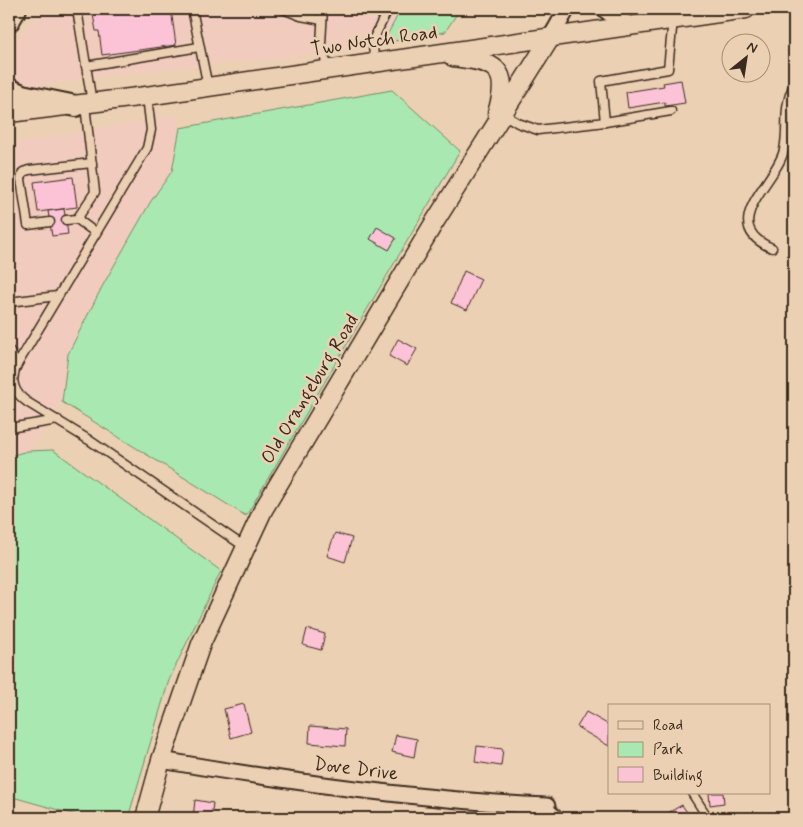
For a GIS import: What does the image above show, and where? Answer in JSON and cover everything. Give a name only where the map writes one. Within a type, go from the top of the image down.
[{"type":"main road","points":[[9,13],[15,9]]},
{"type":"main road","points":[[9,21],[15,9]]},
{"type":"main road","points":[[9,90],[22,95],[84,105]]},
{"type":"street","name":"Old Orangeburg Road","points":[[145,818],[161,760],[201,644],[245,547],[284,474],[568,9]]},
{"type":"street","points":[[604,9],[617,19],[631,25]]},
{"type":"street","name":"Two Notch Road","points":[[9,113],[84,105],[746,9]]},
{"type":"street","points":[[430,54],[484,62],[498,72],[504,87],[493,129]]},
{"type":"street","name":"Dove Drive","points":[[161,760],[313,785],[433,799],[547,806]]},
{"type":"lane","points":[[77,9],[86,66],[84,105],[95,192],[77,219]]},
{"type":"lane","points":[[192,9],[208,87]]},
{"type":"lane","points":[[283,9],[301,16],[322,20]]},
{"type":"lane","points":[[323,9],[321,44],[328,69]]},
{"type":"lane","points":[[374,63],[373,40],[388,9]]},
{"type":"lane","points":[[605,122],[601,81],[668,69],[673,19]]},
{"type":"lane","points":[[86,66],[199,48]]},
{"type":"lane","points":[[772,248],[757,241],[751,234],[748,224],[749,215],[770,173],[781,161],[784,149],[786,107],[794,86]]},
{"type":"lane","points":[[146,96],[151,130],[147,148],[17,365],[13,384],[19,396],[58,420],[245,547]]},
{"type":"lane","points":[[503,114],[518,123],[538,130],[605,122],[671,111]]},
{"type":"lane","points":[[50,222],[28,224],[21,179],[23,172],[92,163]]},
{"type":"lane","points":[[66,220],[77,219],[96,233]]},
{"type":"lane","points":[[9,302],[57,296]]},
{"type":"lane","points":[[9,350],[17,365]]},
{"type":"lane","points":[[9,428],[58,420]]},
{"type":"lane","points":[[693,794],[708,818]]},
{"type":"lane","points":[[547,806],[561,818]]},
{"type":"shaded area","points":[[42,9],[401,9],[383,43],[286,58],[141,71],[30,87],[14,81],[9,74],[9,49]]},
{"type":"shaded area","points":[[175,116],[180,128],[172,171],[151,201],[103,285],[68,354],[62,402],[28,451],[9,456],[9,144]]},
{"type":"green space","points":[[401,9],[460,9],[445,32],[383,43]]},
{"type":"green space","points":[[392,90],[460,151],[246,516],[62,402],[68,354],[103,285],[151,201],[172,171],[180,128]]},
{"type":"green space","points":[[53,450],[221,571],[169,680],[128,818],[87,818],[9,796],[9,456],[28,451]]},
{"type":"building","points":[[92,9],[171,9],[176,45],[102,55],[99,31],[96,31]]},
{"type":"building","points":[[681,80],[685,103],[665,106],[665,102],[628,108],[626,92],[664,86],[663,83]]},
{"type":"building","points":[[73,177],[77,207],[38,212],[34,182]]},
{"type":"building","points":[[64,209],[68,234],[52,236],[48,211]]},
{"type":"building","points":[[377,227],[396,238],[389,250],[370,239]]},
{"type":"building","points":[[464,271],[481,279],[467,310],[451,303]]},
{"type":"building","points":[[398,339],[417,349],[407,366],[389,356]]},
{"type":"building","points":[[335,533],[352,538],[345,562],[327,556]]},
{"type":"building","points":[[307,629],[325,634],[321,650],[303,645]]},
{"type":"building","points":[[244,704],[251,732],[231,738],[224,709]]},
{"type":"building","points":[[586,712],[608,724],[608,745],[577,727]]},
{"type":"building","points":[[310,726],[346,729],[345,746],[309,743]]},
{"type":"building","points":[[396,735],[417,739],[414,757],[392,752]]},
{"type":"building","points":[[477,746],[503,749],[501,766],[475,762]]},
{"type":"building","points":[[709,794],[723,794],[724,803],[710,805]]},
{"type":"building","points":[[195,800],[213,803],[211,818],[193,818]]},
{"type":"building","points":[[682,805],[691,818],[671,818],[668,813]]},
{"type":"building","points":[[256,810],[281,818],[253,818]]}]
